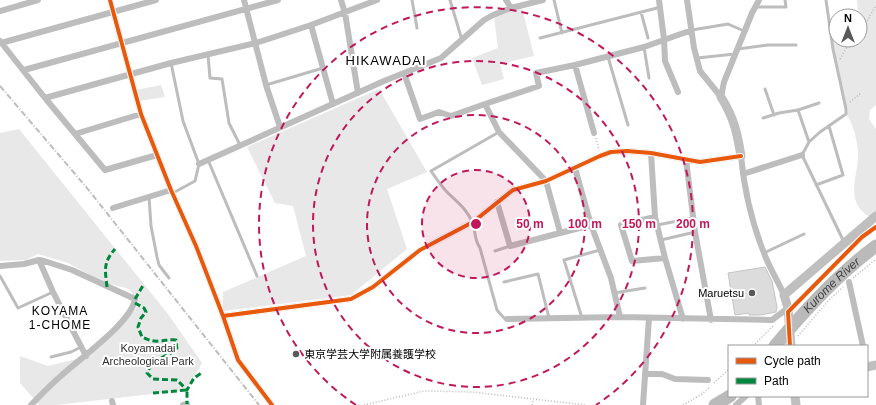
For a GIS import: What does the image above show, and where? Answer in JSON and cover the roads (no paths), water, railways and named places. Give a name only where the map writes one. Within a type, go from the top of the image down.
[{"type":"street","points":[[0,10],[38,0]]},
{"type":"street","points":[[110,0],[140,114],[156,155],[196,246],[241,364],[272,405]]},
{"type":"street","points":[[156,0],[1,42],[105,170],[156,155]]},
{"type":"street","points":[[244,0],[266,85],[280,127]]},
{"type":"street","points":[[24,70],[278,0]]},
{"type":"street","points":[[341,0],[345,13],[358,93]]},
{"type":"street","points":[[45,98],[171,63],[256,43],[345,13],[377,0]]},
{"type":"street","points":[[506,0],[511,8]]},
{"type":"street","points":[[199,164],[280,127],[441,58],[488,17],[511,8],[543,0]]},
{"type":"street","points":[[659,0],[661,7],[665,61],[678,92]]},
{"type":"street","points":[[687,0],[700,71],[727,106],[736,127],[743,174],[752,214],[764,253],[784,294],[788,310],[790,345]]},
{"type":"street","points":[[720,97],[724,82],[759,0]]},
{"type":"street","points":[[311,25],[333,104]]},
{"type":"street","points":[[404,73],[420,119],[439,112],[452,116],[539,86],[536,73],[608,57],[644,47],[692,30]]},
{"type":"street","points":[[575,65],[594,132]]},
{"type":"street","points":[[486,104],[499,132],[546,181],[560,232]]},
{"type":"street","points":[[75,134],[140,114]]},
{"type":"street","points":[[223,316],[351,298],[373,287],[420,250],[472,222],[513,190],[546,181],[611,152],[627,151],[651,153],[700,162],[740,156]]},
{"type":"street","points":[[651,153],[655,218],[683,319]]},
{"type":"street","points":[[743,174],[802,155]]},
{"type":"street","points":[[686,160],[695,232],[711,320]]},
{"type":"street","points":[[575,168],[590,225],[611,278],[620,317]]},
{"type":"street","points":[[113,208],[172,192]]},
{"type":"street","points":[[497,202],[510,246],[590,225]]},
{"type":"street","points":[[784,294],[876,216]]},
{"type":"street","points":[[655,218],[621,226],[632,261],[665,258]]},
{"type":"street","points":[[0,266],[24,264],[39,260],[72,270],[135,299],[128,314],[98,346],[62,374],[32,405]]},
{"type":"street","points":[[39,260],[53,292],[86,356]]},
{"type":"street","points":[[849,282],[863,345]]},
{"type":"street","points":[[507,318],[620,317],[711,320],[772,320],[788,310]]},
{"type":"street","points":[[643,405],[649,318]]},
{"type":"street","points":[[645,374],[662,374],[675,379],[708,380]]},
{"type":"street","points":[[736,405],[745,397]]},
{"type":"street","points":[[183,405],[187,405]]},
{"type":"lane","points":[[412,0],[417,28]]},
{"type":"lane","points":[[450,0],[462,40]]},
{"type":"lane","points":[[554,0],[562,33]]},
{"type":"lane","points":[[755,7],[786,7],[786,0]]},
{"type":"lane","points":[[826,0],[846,106],[846,114],[820,132],[809,142],[802,155],[844,242]]},
{"type":"lane","points":[[540,38],[661,7]]},
{"type":"lane","points":[[641,12],[648,38]]},
{"type":"lane","points":[[692,30],[728,24],[745,32]]},
{"type":"lane","points":[[697,58],[737,52],[768,45],[796,45]]},
{"type":"lane","points":[[644,47],[649,78]]},
{"type":"lane","points":[[208,54],[210,78],[222,79],[229,123],[240,145]]},
{"type":"lane","points":[[608,57],[628,125]]},
{"type":"lane","points":[[171,63],[183,121],[199,164],[195,181],[172,192]]},
{"type":"lane","points":[[266,85],[323,68]]},
{"type":"lane","points":[[765,90],[774,115]]},
{"type":"lane","points":[[763,118],[798,110],[819,103]]},
{"type":"lane","points":[[798,110],[809,142]]},
{"type":"lane","points":[[816,185],[843,175],[829,126]]},
{"type":"lane","points":[[499,132],[431,171],[448,193],[463,207],[472,222],[477,244],[480,248],[497,310],[504,318],[507,318]]},
{"type":"lane","points":[[208,160],[257,276]]},
{"type":"lane","points":[[149,197],[151,226],[157,257],[159,265],[169,278]]},
{"type":"lane","points":[[657,225],[693,218]]},
{"type":"lane","points":[[661,240],[695,232]]},
{"type":"lane","points":[[764,253],[804,234]]},
{"type":"lane","points":[[495,251],[510,246]]},
{"type":"lane","points":[[582,318],[564,260],[600,250]]},
{"type":"lane","points":[[504,282],[538,274],[549,318]]},
{"type":"lane","points":[[0,276],[18,308],[53,292]]},
{"type":"lane","points":[[614,293],[645,288]]},
{"type":"lane","points":[[52,358],[81,347]]},
{"type":"waterway","name":"Kurome River","points":[[776,345],[835,280],[876,246]]},
{"type":"waterway","name":"Kurome River","points":[[715,405],[728,397]]},
{"type":"railway","points":[[0,86],[87,188],[259,405]]},
{"type":"place","name":"Maruetsu","points":[[752,293]]},
{"type":"place","name":"東京学芸大学附属養護学校","points":[[296,354]]},
{"type":"district","name":"HIKAWADAI","points":[[386,60]]},
{"type":"district","name":"KOYAMA 1-CHOME","points":[[60,318]]},
{"type":"park label","name":"Koyamadai Archeological Park","points":[[148,354]]}]
